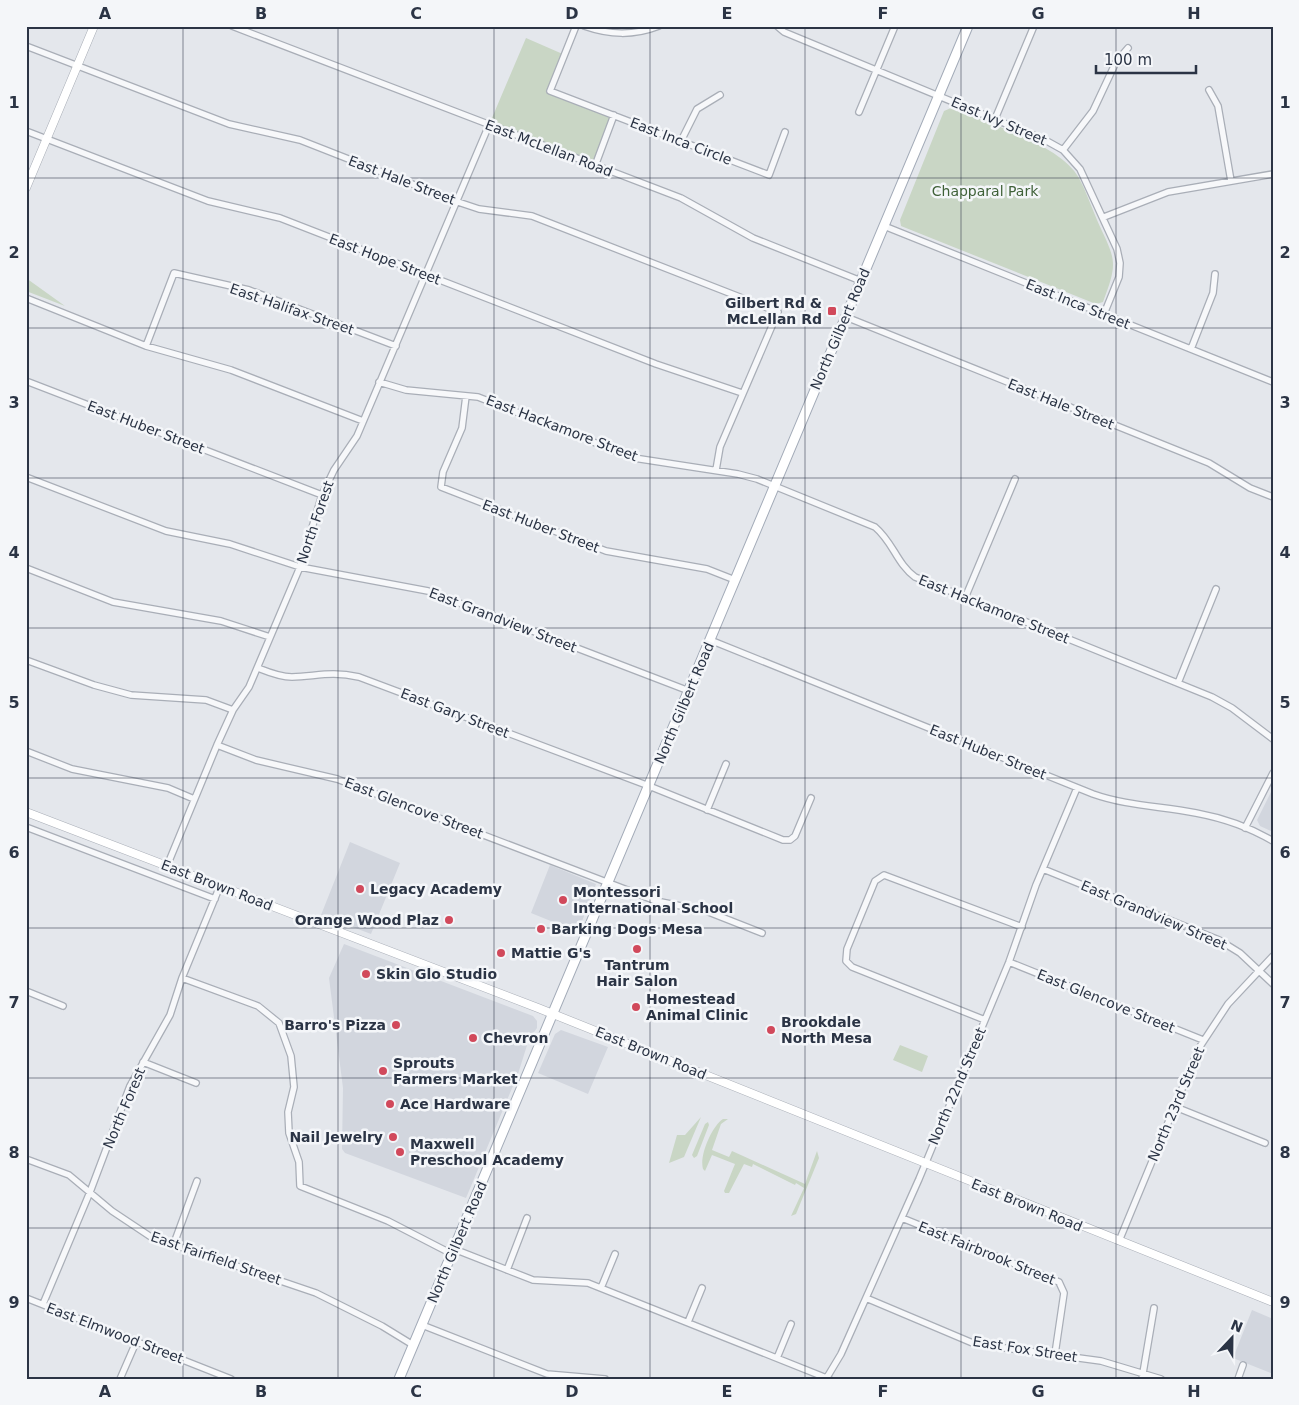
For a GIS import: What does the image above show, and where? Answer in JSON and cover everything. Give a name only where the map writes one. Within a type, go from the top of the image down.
[{"type":"main road","points":[[26,188],[94,26]]},
{"type":"main road","name":"North Gilbert Road","points":[[399,1379],[968,26]]},
{"type":"main road","name":"East Brown Road","points":[[26,812],[553,1014],[1273,1302]]},
{"type":"street","name":"East McLellan Road","points":[[232,26],[681,198],[752,238],[861,281]]},
{"type":"street","name":"East Inca Circle","points":[[576,26],[550,91],[769,175],[785,132]]},
{"type":"street","points":[[584,26],[601,32],[621,35],[644,32],[659,26]]},
{"type":"street","name":"East Ivy Street","points":[[777,26],[784,32],[996,119],[1045,140],[1063,150],[1086,177],[1117,249],[1120,263],[1117,284],[1104,314]]},
{"type":"street","points":[[859,112],[895,26]]},
{"type":"street","points":[[996,119],[1034,26]]},
{"type":"street","name":"East Hale Street","points":[[26,46],[229,124],[300,140],[478,209],[532,216],[778,312],[742,393]]},
{"type":"street","points":[[1063,150],[1093,111],[1116,62],[1128,48]]},
{"type":"street","points":[[1209,90],[1218,106],[1231,181]]},
{"type":"street","points":[[681,141],[696,109],[720,95]]},
{"type":"street","points":[[595,166],[614,115]]},
{"type":"street","name":"North Forest","points":[[167,866],[233,710],[249,687],[258,668],[300,567],[322,495],[363,421],[458,202],[489,125]]},
{"type":"street","name":"East Hope Street","points":[[26,131],[208,201],[280,218],[656,364],[742,393]]},
{"type":"street","points":[[1104,217],[1168,192],[1273,174]]},
{"type":"street","name":"East Inca Street","points":[[884,226],[1273,382]]},
{"type":"street","name":"East Halifax Street","points":[[146,346],[174,274],[249,290],[396,346]]},
{"type":"street","points":[[1191,349],[1213,293],[1215,274]]},
{"type":"street","points":[[26,298],[146,346],[231,370],[363,421]]},
{"type":"street","name":"East Hale Street","points":[[846,317],[1207,462],[1250,488],[1273,497]]},
{"type":"street","name":"East Huber Street","points":[[26,381],[322,495]]},
{"type":"street","name":"East Hackamore Street","points":[[379,382],[406,390],[488,400],[634,458],[716,470],[751,477],[775,486],[875,528],[886,538],[909,573],[965,598],[1226,704],[1273,739]]},
{"type":"street","points":[[716,470],[720,447],[742,393]]},
{"type":"street","name":"East Huber Street","points":[[466,396],[460,434],[443,472],[441,487],[606,551],[707,569],[735,580]]},
{"type":"street","name":"East Grandview Street","points":[[26,477],[166,530],[230,544],[300,567],[428,591],[689,691]]},
{"type":"street","points":[[965,598],[1015,479]]},
{"type":"street","points":[[26,568],[113,602],[221,621],[270,637]]},
{"type":"street","points":[[1178,684],[1216,589]]},
{"type":"street","name":"East Huber Street","points":[[710,640],[1077,788],[1119,802],[1196,813],[1245,828],[1273,841]]},
{"type":"street","points":[[26,660],[94,685],[130,695],[206,700],[233,710]]},
{"type":"street","name":"East Gary Street","points":[[258,668],[277,675],[292,677],[324,673],[359,678],[648,786],[780,839],[790,840],[796,833],[811,798]]},
{"type":"street","name":"East Glencove Street","points":[[217,745],[256,760],[337,779],[662,903],[706,911],[762,933]]},
{"type":"street","points":[[26,751],[72,769],[168,788],[194,799]]},
{"type":"street","points":[[707,810],[726,764]]},
{"type":"street","points":[[1245,828],[1273,774]]},
{"type":"street","name":"North 22nd Street","points":[[827,1378],[841,1354],[925,1164],[1009,962],[1043,869],[1077,788]]},
{"type":"street","name":"East Brown Road","points":[[26,826],[215,899]]},
{"type":"street","name":"East Grandview Street","points":[[1043,869],[1219,940],[1240,953],[1273,984]]},
{"type":"street","points":[[984,1020],[855,968],[846,961],[847,949],[875,881],[880,876],[892,877],[1022,927]]},
{"type":"street","name":"North Forest","points":[[43,1304],[90,1192],[130,1086],[170,1014],[182,978],[220,886]]},
{"type":"street","name":"North 23rd Street","points":[[1119,1242],[1173,1106],[1203,1040],[1228,1004],[1273,956]]},
{"type":"street","name":"East Glencove Street","points":[[1009,962],[1203,1040]]},
{"type":"street","points":[[182,978],[258,1006],[279,1023],[291,1056],[294,1087],[288,1112],[289,1133],[298,1162],[300,1186],[388,1221],[453,1251],[533,1280],[588,1283],[827,1378]]},
{"type":"street","points":[[26,991],[63,1006]]},
{"type":"street","points":[[143,1062],[196,1082]]},
{"type":"street","points":[[1173,1106],[1265,1143]]},
{"type":"street","name":"East Fairfield Street","points":[[26,1159],[68,1175],[150,1237],[316,1293],[382,1326],[413,1345]]},
{"type":"street","points":[[173,1246],[197,1181]]},
{"type":"street","points":[[507,1270],[527,1218]]},
{"type":"street","name":"East Fairbrook Street","points":[[902,1218],[1059,1282],[1064,1293],[1056,1354]]},
{"type":"street","points":[[601,1288],[615,1254]]},
{"type":"street","points":[[688,1322],[702,1288]]},
{"type":"street","name":"East Elmwood Street","points":[[26,1298],[137,1340],[231,1379]]},
{"type":"street","name":"East Fox Street","points":[[866,1298],[975,1344],[1101,1361],[1142,1376],[1160,1379]]},
{"type":"street","points":[[1142,1376],[1154,1308]]},
{"type":"street","points":[[777,1358],[791,1324]]},
{"type":"street","points":[[422,1325],[547,1374],[605,1379]]},
{"type":"street","points":[[120,1379],[137,1340]]},
{"type":"street","points":[[1238,1379],[1244,1365]]},
{"type":"shaded area","points":[[1273,788],[1273,832],[1260,826],[1257,820]]},
{"type":"shaded area","name":"Legacy Academy","points":[[350,842],[400,863],[371,934],[321,915]]},
{"type":"shaded area","name":"Montessori International School","points":[[550,865],[596,884],[578,932],[531,913]]},
{"type":"shaded area","points":[[344,944],[533,1016],[537,1021],[537,1028],[529,1039],[518,1074],[466,1198],[345,1153],[342,1149],[343,1088],[329,978]]},
{"type":"shaded area","points":[[561,1030],[608,1047],[588,1094],[538,1073],[555,1034]]},
{"type":"shaded area","points":[[1252,1310],[1273,1319],[1273,1374],[1233,1358]]},
{"type":"green space","points":[[526,38],[565,55],[550,91],[614,115],[595,166],[489,125]]},
{"type":"green space","name":"Chapparal Park","points":[[951,108],[1040,145],[1070,166],[1082,183],[1113,260],[1111,277],[1103,302],[1096,304],[901,226],[900,220],[944,111]]},
{"type":"green space","points":[[26,278],[65,306],[26,291]]},
{"type":"green space","points":[[900,1045],[928,1056],[922,1072],[893,1060]]},
{"type":"green space","points":[[701,1117],[684,1157],[669,1163],[677,1135],[685,1135]]},
{"type":"green space","points":[[723,1119],[728,1119],[721,1124],[712,1150],[729,1157],[732,1151],[805,1184],[817,1151],[819,1158],[796,1214],[791,1216],[804,1188],[796,1183],[795,1185],[753,1164],[752,1167],[744,1164],[729,1193],[725,1193],[724,1191],[735,1164],[712,1155],[705,1171],[703,1169],[702,1163],[707,1142]]},
{"type":"green space","points":[[708,1122],[709,1125],[697,1156],[694,1158],[692,1155],[705,1124]]},
{"type":"place","name":"Gilbert Rd & McLellan Rd","points":[[832,311]]},
{"type":"place","name":"Legacy Academy","points":[[360,889]]},
{"type":"place","name":"Montessori International School","points":[[563,900]]},
{"type":"place","name":"Orange Wood Plaz","points":[[449,920]]},
{"type":"place","name":"Barking Dogs Mesa","points":[[541,929]]},
{"type":"place","name":"Tantrum Hair Salon","points":[[637,949]]},
{"type":"place","name":"Mattie G's","points":[[501,953]]},
{"type":"place","name":"Skin Glo Studio","points":[[366,974]]},
{"type":"place","name":"Homestead Animal Clinic","points":[[636,1007]]},
{"type":"place","name":"Barro's Pizza","points":[[396,1025]]},
{"type":"place","name":"Brookdale North Mesa","points":[[771,1030]]},
{"type":"place","name":"Chevron","points":[[473,1038]]},
{"type":"place","name":"Sprouts Farmers Market","points":[[383,1071]]},
{"type":"place","name":"Ace Hardware","points":[[390,1104]]},
{"type":"place","name":"Nail Jewelry","points":[[393,1137]]},
{"type":"place","name":"Maxwell Preschool Academy","points":[[400,1152]]}]
